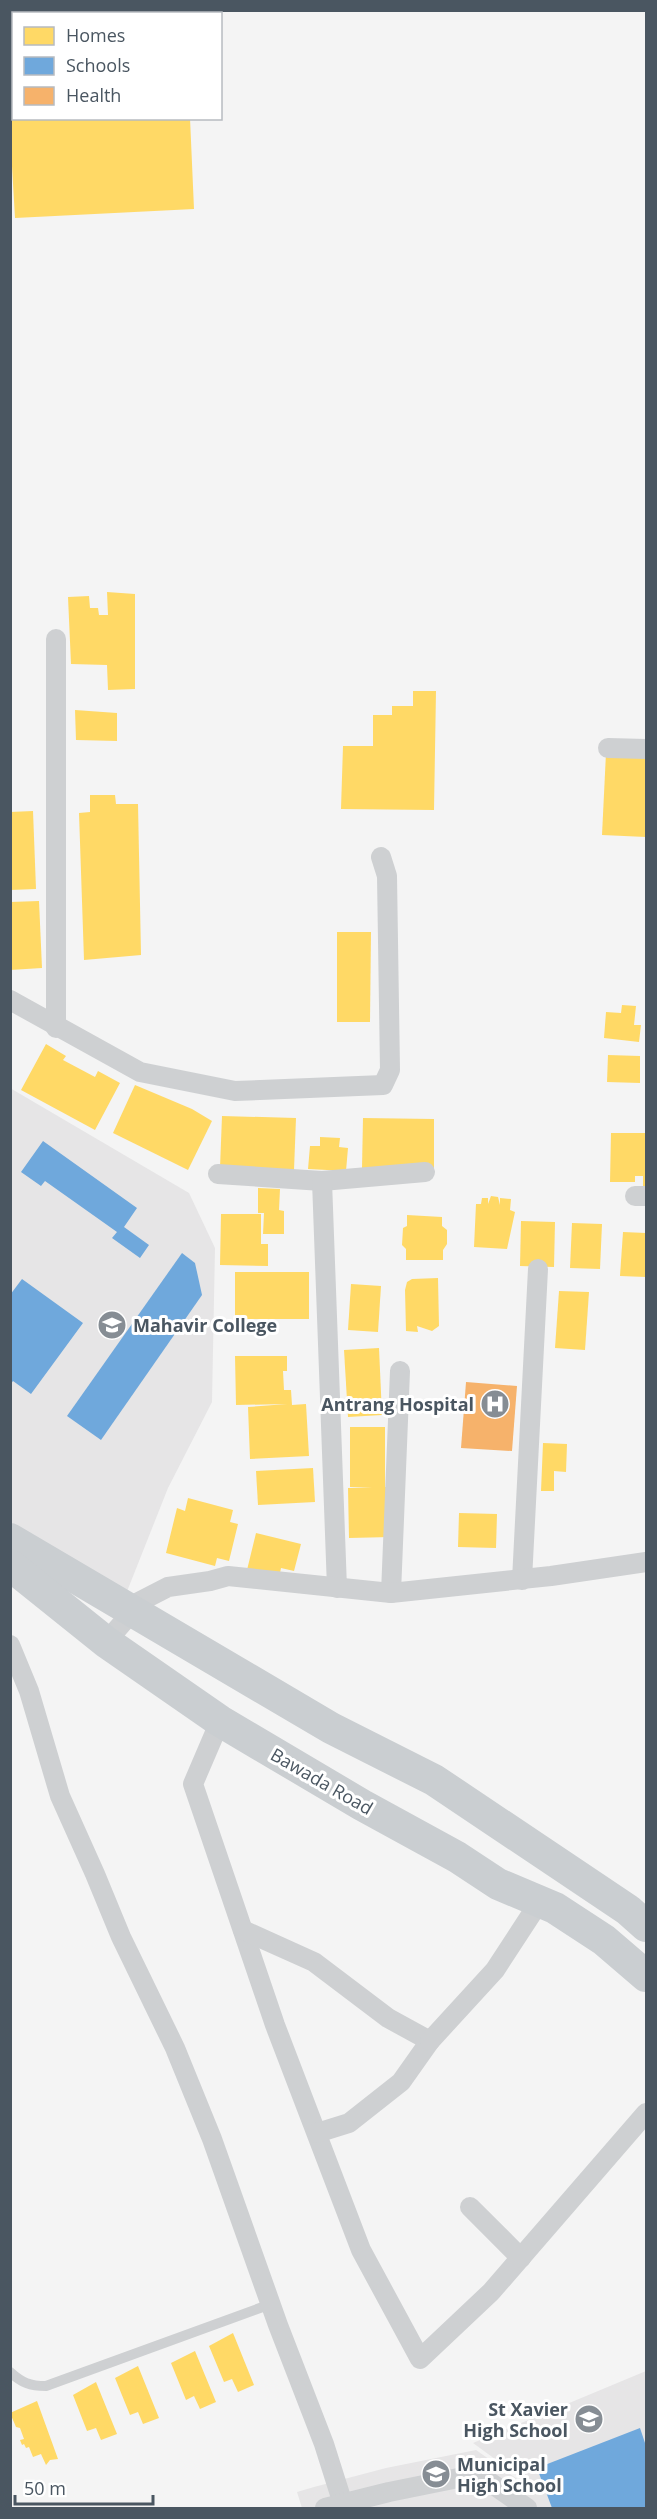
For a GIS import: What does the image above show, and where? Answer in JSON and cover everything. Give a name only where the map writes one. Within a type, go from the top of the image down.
[{"type":"main road","points":[[11,1547],[132,1612],[331,1728],[434,1780],[628,1910],[646,1926]]},
{"type":"main road","name":"Bawada Road","points":[[11,1547],[106,1642],[220,1720],[362,1805],[457,1857],[498,1884],[555,1908],[604,1940],[646,1976]]},
{"type":"street","points":[[56,639],[56,1028]]},
{"type":"street","points":[[608,748],[646,749]]},
{"type":"street","points":[[10,1000],[56,1028],[140,1072],[235,1091],[383,1085],[390,1070],[387,876],[381,857]]},
{"type":"street","points":[[218,1173],[322,1181],[425,1172]]},
{"type":"street","points":[[322,1181],[337,1588]]},
{"type":"street","points":[[522,1580],[538,1269]]},
{"type":"street","points":[[391,1593],[400,1371]]},
{"type":"street","points":[[106,1642],[132,1612],[134,1605],[168,1587],[210,1581],[228,1575],[391,1593],[522,1580],[646,1562]]},
{"type":"street","points":[[10,1645],[29,1691],[60,1796],[212,2139],[302,2383],[334,2506],[478,2474],[527,2508]]},
{"type":"street","points":[[220,1720],[193,1784],[275,2025],[361,2250],[420,2360],[491,2292],[646,2113]]},
{"type":"street","points":[[316,2133],[349,2123],[401,2082],[430,2041],[495,1970],[540,1901]]},
{"type":"street","points":[[243,1930],[314,1962],[388,2018],[430,2041]]},
{"type":"street","points":[[470,2207],[521,2258]]},
{"type":"lane","points":[[10,2372],[32,2386],[46,2386],[271,2304]]},
{"type":"shaded area","name":"Mahavir College","points":[[10,1088],[189,1193],[215,1248],[212,1402],[168,1488],[124,1599],[11,1534]]},
{"type":"shaded area","name":"St Xavier High School","points":[[646,2371],[646,2508],[302,2508],[297,2492],[386,2468],[476,2450],[523,2483],[521,2478],[473,2443]]},
{"type":"building: Homes","points":[[12,54],[12,120],[190,120],[194,209],[15,218],[10,132],[10,55]]},
{"type":"building: Homes","points":[[107,592],[135,594],[135,689],[108,690],[107,665],[71,664],[68,597],[89,596],[90,608],[98,608],[99,615],[108,615]]},
{"type":"building: Homes","points":[[413,691],[436,691],[434,810],[341,809],[343,746],[373,746],[373,715],[392,715],[392,706],[413,706]]},
{"type":"building: Homes","points":[[75,710],[117,713],[117,741],[76,740]]},
{"type":"building: Homes","points":[[606,753],[646,755],[646,837],[602,835]]},
{"type":"building: Homes","points":[[90,795],[115,795],[116,804],[138,804],[141,955],[84,960],[79,813],[90,812]]},
{"type":"building: Homes","points":[[33,811],[36,889],[10,890],[10,812]]},
{"type":"building: Homes","points":[[39,901],[42,968],[10,970],[10,902]]},
{"type":"building: Homes","points":[[337,932],[371,932],[370,1022],[337,1022]]},
{"type":"building: Homes","points":[[622,1005],[636,1006],[634,1025],[641,1025],[639,1042],[604,1038],[606,1012],[621,1013]]},
{"type":"building: Homes","points":[[46,1044],[66,1056],[63,1060],[95,1077],[98,1071],[120,1083],[95,1130],[21,1090]]},
{"type":"building: Homes","points":[[608,1055],[640,1056],[640,1083],[607,1082]]},
{"type":"building: Homes","points":[[135,1085],[192,1109],[212,1121],[188,1170],[113,1133]]},
{"type":"building: Homes","points":[[222,1116],[296,1118],[294,1170],[220,1168]]},
{"type":"building: Homes","points":[[363,1118],[434,1119],[434,1169],[362,1168]]},
{"type":"building: Homes","points":[[611,1133],[646,1133],[646,1186],[643,1186],[643,1176],[635,1176],[635,1182],[610,1182]]},
{"type":"building: Homes","points":[[320,1137],[340,1138],[339,1147],[348,1148],[346,1171],[308,1169],[310,1146],[320,1146]]},
{"type":"building: Homes","points":[[258,1188],[280,1189],[279,1210],[284,1211],[284,1234],[263,1234],[264,1213],[258,1213]]},
{"type":"building: Homes","points":[[491,1196],[498,1197],[500,1205],[500,1198],[511,1199],[510,1210],[515,1212],[507,1249],[474,1247],[476,1204],[481,1204],[482,1198],[488,1198],[488,1204]]},
{"type":"building: Homes","points":[[221,1214],[261,1214],[261,1244],[268,1244],[268,1266],[220,1265]]},
{"type":"building: Homes","points":[[407,1215],[442,1217],[442,1226],[447,1230],[447,1244],[443,1250],[443,1260],[406,1260],[406,1249],[402,1245],[403,1228],[407,1226]]},
{"type":"building: Homes","points":[[521,1221],[555,1222],[554,1267],[520,1266]]},
{"type":"building: Homes","points":[[572,1223],[602,1224],[600,1269],[570,1268]]},
{"type":"building: Homes","points":[[623,1232],[646,1233],[646,1277],[620,1276]]},
{"type":"building: Homes","points":[[235,1272],[309,1272],[309,1319],[235,1319]]},
{"type":"building: Homes","points":[[438,1278],[439,1326],[432,1331],[417,1326],[418,1332],[406,1331],[405,1290],[407,1282],[412,1279]]},
{"type":"building: Homes","points":[[351,1284],[381,1286],[378,1332],[348,1330]]},
{"type":"building: Homes","points":[[559,1291],[589,1292],[585,1350],[555,1348]]},
{"type":"building: Homes","points":[[379,1348],[382,1415],[348,1417],[344,1350]]},
{"type":"building: Homes","points":[[235,1356],[287,1356],[287,1371],[283,1371],[284,1390],[291,1390],[292,1405],[306,1404],[309,1456],[250,1459],[248,1407],[287,1404],[236,1405]]},
{"type":"building: Homes","points":[[350,1427],[385,1427],[385,1487],[389,1487],[391,1537],[349,1538],[348,1488],[372,1488],[350,1487]]},
{"type":"building: Homes","points":[[543,1443],[567,1444],[566,1472],[554,1471],[554,1491],[541,1491]]},
{"type":"building: Homes","points":[[313,1468],[315,1502],[258,1505],[256,1471]]},
{"type":"building: Homes","points":[[188,1498],[233,1510],[230,1522],[238,1524],[229,1561],[217,1558],[215,1566],[166,1553],[177,1508],[185,1511]]},
{"type":"building: Homes","points":[[459,1513],[497,1514],[496,1548],[458,1547]]},
{"type":"building: Homes","points":[[256,1533],[301,1544],[294,1571],[281,1568],[279,1578],[247,1570]]},
{"type":"building: Homes","points":[[233,2333],[254,2385],[238,2392],[232,2379],[224,2382],[209,2346]]},
{"type":"building: Homes","points":[[195,2351],[216,2402],[200,2409],[194,2396],[186,2400],[171,2363]]},
{"type":"building: Homes","points":[[138,2366],[159,2418],[143,2424],[138,2412],[130,2415],[115,2378]]},
{"type":"building: Homes","points":[[96,2382],[117,2434],[101,2440],[96,2428],[87,2431],[73,2395]]},
{"type":"building: Homes","points":[[37,2401],[58,2459],[50,2460],[46,2465],[41,2454],[33,2457],[29,2447],[22,2445],[20,2440],[24,2439],[20,2428],[16,2427],[10,2413]]},
{"type":"building: Schools","points":[[43,1141],[137,1208],[124,1227],[149,1245],[140,1258],[112,1238],[117,1232],[45,1181],[41,1186],[21,1172]]},
{"type":"building: Schools","points":[[182,1253],[195,1263],[202,1295],[101,1440],[67,1416]]},
{"type":"building: Schools","points":[[22,1279],[83,1323],[31,1394],[13,1381],[10,1385],[10,1295]]},
{"type":"building: Schools","points":[[640,2428],[646,2446],[646,2508],[552,2508],[537,2468]]},
{"type":"building: Health","points":[[466,1382],[517,1386],[512,1451],[461,1448]]},
{"type":"place","name":"Mahavir College","points":[[112,1325]]},
{"type":"place","name":"Antrang Hospital","points":[[495,1404]]},
{"type":"place","name":"St Xavier High School","points":[[589,2419]]},
{"type":"place","name":"Municipal High School","points":[[436,2474]]}]
